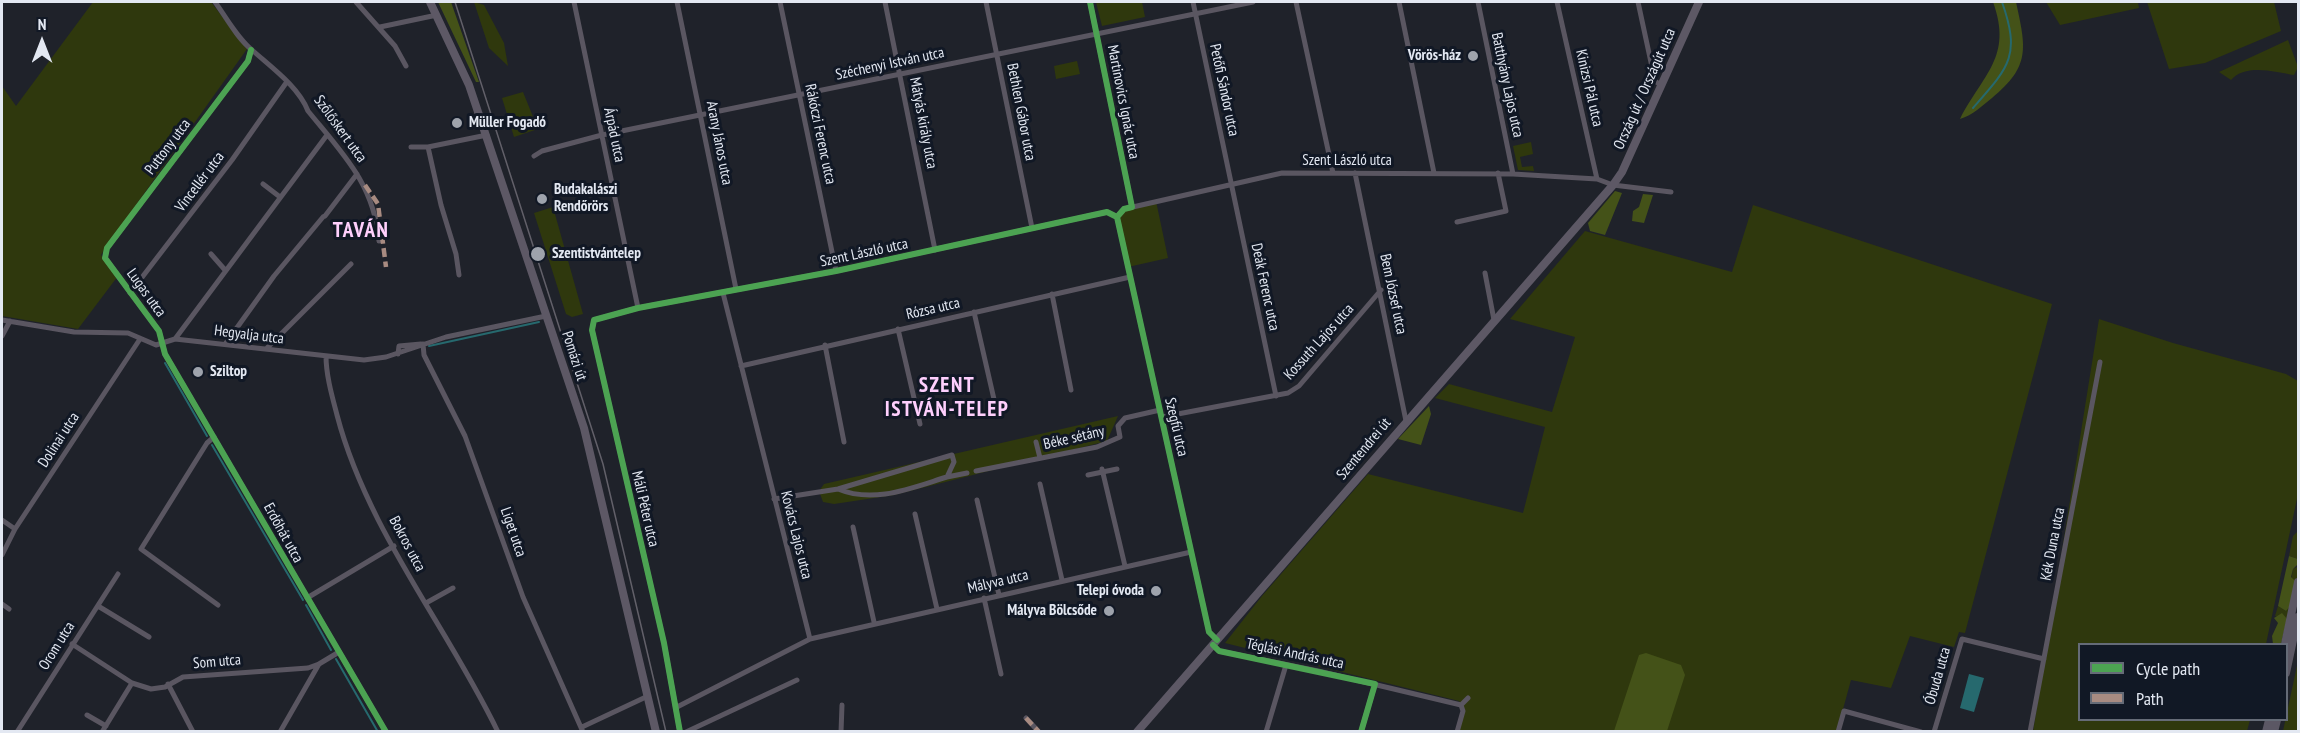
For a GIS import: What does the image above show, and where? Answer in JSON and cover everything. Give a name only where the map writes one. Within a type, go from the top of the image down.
[{"type":"main road","name":"Pomázi út","points":[[430,2],[469,84],[584,428],[656,732]]},
{"type":"main road","name":"Ország út / Országút utca","points":[[1612,185],[1622,172],[1699,2]]},
{"type":"main road","name":"Szentendrei út","points":[[1137,732],[1612,185]]},
{"type":"main road","points":[[2285,643],[2298,582]]},
{"type":"main road","points":[[2288,664],[2298,617]]},
{"type":"street","name":"Szőlőskert utca","points":[[215,2],[251,50],[261,56],[304,100],[308,111],[357,174],[370,196],[379,241]]},
{"type":"street","points":[[356,2],[380,27],[405,66]]},
{"type":"street","name":"Árpád utca","points":[[574,2],[638,308]]},
{"type":"street","name":"Arany János utca","points":[[677,2],[736,289]]},
{"type":"street","name":"Rákóczi Ferenc utca","points":[[780,2],[836,271]]},
{"type":"street","name":"Mátyás király utca","points":[[885,2],[935,250]]},
{"type":"street","name":"Bethlen Gábor utca","points":[[986,2],[1032,228]]},
{"type":"street","name":"Martinovics Ignác utca","points":[[1090,2],[1132,207]]},
{"type":"street","name":"Petőfi Sándor utca","points":[[1193,2],[1231,183]]},
{"type":"street","name":"Széchenyi István utca","points":[[534,156],[551,148],[602,135],[1253,2]]},
{"type":"street","points":[[1296,2],[1333,173]]},
{"type":"street","points":[[1399,2],[1434,172]]},
{"type":"street","name":"Batthyány Lajos utca","points":[[1478,2],[1513,174]]},
{"type":"street","name":"Kinizsi Pál utca","points":[[1557,2],[1597,179]]},
{"type":"street","points":[[1638,2],[1655,81],[1662,86]]},
{"type":"street","points":[[380,27],[437,15]]},
{"type":"street","name":"Puttony utca","points":[[105,258],[107,248],[248,61],[251,50]]},
{"type":"street","name":"Vincellér utca","points":[[130,293],[232,160],[286,83]]},
{"type":"street","points":[[175,339],[327,135]]},
{"type":"street","points":[[411,147],[428,147],[487,135]]},
{"type":"street","points":[[428,147],[438,195],[456,254],[459,275]]},
{"type":"street","name":"Szent László utca","points":[[597,317],[836,271],[1107,212],[1117,217],[1124,209],[1282,173],[1498,173],[1597,179],[1612,185],[1671,192]]},
{"type":"street","name":"Bem József utca","points":[[1355,173],[1381,290],[1406,421]]},
{"type":"street","points":[[1458,222],[1506,211],[1498,173]]},
{"type":"street","points":[[226,343],[274,276],[357,174]]},
{"type":"street","name":"Deák Ferenc utca","points":[[1231,183],[1276,396]]},
{"type":"street","points":[[263,184],[280,197]]},
{"type":"street","name":"Szegfű utca","points":[[1117,217],[1209,632],[1215,643]]},
{"type":"street","points":[[211,254],[225,270]]},
{"type":"street","name":"Lugas utca","points":[[105,258],[162,336],[162,345]]},
{"type":"street","points":[[267,348],[351,264]]},
{"type":"street","points":[[1485,273],[1494,320]]},
{"type":"street","name":"Rózsa utca","points":[[741,366],[1130,277]]},
{"type":"street","name":"Kossuth Lajos utca","points":[[1162,417],[1276,396],[1299,386],[1381,290]]},
{"type":"street","name":"Kovács Lajos utca","points":[[723,293],[810,639]]},
{"type":"street","points":[[1052,294],[1071,390]]},
{"type":"street","points":[[974,312],[996,408]]},
{"type":"street","name":"Hegyalja utca","points":[[162,345],[175,339],[326,356],[376,359],[398,354],[446,337],[546,316]]},
{"type":"street","name":"Máli Péter utca","points":[[597,317],[592,323],[592,330],[677,707],[680,732]]},
{"type":"street","points":[[2,320],[74,332],[128,333],[162,345]]},
{"type":"street","points":[[2,336],[10,321]]},
{"type":"street","points":[[898,329],[920,424]]},
{"type":"street","name":"Dolinai utca","points":[[2,555],[15,529],[140,339]]},
{"type":"street","name":"Hegyalja utca","points":[[398,354],[399,346],[413,343],[423,344]]},
{"type":"street","name":"Liget utca","points":[[423,344],[424,355],[465,436],[523,597],[583,729]]},
{"type":"street","name":"Erdőhát utca","points":[[162,345],[307,598],[348,664],[350,673],[357,678],[386,732]]},
{"type":"street","points":[[825,345],[844,442]]},
{"type":"street","name":"Bokros utca","points":[[326,356],[334,404],[352,463],[394,546],[498,732]]},
{"type":"street","name":"Kék Duna utca","points":[[2030,732],[2100,362]]},
{"type":"street","name":"Béke sétány","points":[[976,471],[1114,442],[1120,436],[1118,426],[1125,418],[1160,410]]},
{"type":"street","points":[[214,437],[207,443],[141,549],[218,604]]},
{"type":"street","points":[[1036,442],[1040,458]]},
{"type":"street","points":[[774,499],[838,489],[952,455],[954,462],[947,477]]},
{"type":"street","points":[[1088,476],[1117,469]]},
{"type":"street","points":[[1103,471],[1125,566]]},
{"type":"street","points":[[838,489],[862,496],[874,496],[967,473]]},
{"type":"street","points":[[1040,484],[1062,580]]},
{"type":"street","points":[[977,500],[999,595]]},
{"type":"street","points":[[915,514],[937,609]]},
{"type":"street","points":[[2,520],[15,529]]},
{"type":"street","points":[[853,527],[874,622]]},
{"type":"street","points":[[307,598],[394,546]]},
{"type":"street","name":"Mályva utca","points":[[810,639],[874,622],[1191,552]]},
{"type":"street","name":"Orom utca","points":[[17,732],[118,573]]},
{"type":"street","points":[[426,603],[453,588]]},
{"type":"street","points":[[984,598],[1001,674]]},
{"type":"street","points":[[2,604],[9,609]]},
{"type":"street","points":[[98,606],[149,637]]},
{"type":"street","points":[[677,707],[810,639]]},
{"type":"street","name":"Óbuda utca","points":[[1934,732],[1962,639],[2044,659]]},
{"type":"street","name":"Téglási András utca","points":[[1215,643],[1219,651],[1461,705]]},
{"type":"street","name":"Som utca","points":[[72,644],[132,683],[159,689],[175,680],[194,676],[303,668],[319,664],[339,652]]},
{"type":"street","points":[[280,732],[319,664]]},
{"type":"street","points":[[1266,732],[1286,665]]},
{"type":"street","points":[[303,668],[311,679]]},
{"type":"street","points":[[686,732],[797,680]]},
{"type":"street","points":[[87,715],[104,729],[132,683]]},
{"type":"street","points":[[168,684],[193,732]]},
{"type":"street","points":[[1361,732],[1375,684]]},
{"type":"street","points":[[583,729],[648,696]]},
{"type":"street","points":[[1457,732],[1463,711],[1461,705],[1468,698]]},
{"type":"street","points":[[841,732],[842,705]]},
{"type":"street","points":[[1838,732],[1844,711],[1921,732]]},
{"type":"street","points":[[1026,718],[1039,732]]},
{"type":"street","points":[[183,732],[187,724]]},
{"type":"green space","points":[[93,2],[211,2],[247,49],[101,255],[118,276],[78,329],[2,316],[2,86],[16,106]]},
{"type":"green space","points":[[438,2],[451,2],[479,82],[476,82]]},
{"type":"green space","points":[[474,2],[484,5],[504,43],[508,66],[489,48]]},
{"type":"green space","points":[[1096,2],[1142,2],[1145,17],[1102,26]]},
{"type":"green space","points":[[1993,2],[2016,2],[2023,44],[2019,66],[2005,87],[1977,110],[1960,119],[1986,77],[1997,51],[2000,37]]},
{"type":"green space","points":[[2046,2],[2138,2],[2139,8],[2060,25]]},
{"type":"green space","points":[[2147,2],[2274,2],[2281,31],[2205,63],[2169,69]]},
{"type":"green space","points":[[2288,40],[2298,67],[2294,75],[2252,70],[2237,75],[2231,80],[2219,72]]},
{"type":"green space","points":[[1077,61],[1080,74],[1056,79],[1054,66]]},
{"type":"green space","points":[[523,92],[538,129],[514,137],[502,98]]},
{"type":"green space","points":[[1531,142],[1533,154],[1520,157],[1522,167],[1533,166],[1534,171],[1518,170],[1513,146]]},
{"type":"green space","points":[[1615,191],[1622,193],[1605,235],[1590,231],[1588,223]]},
{"type":"green space","points":[[1643,194],[1653,195],[1644,223],[1632,221],[1633,211],[1639,207]]},
{"type":"green space","points":[[1156,201],[1168,258],[1128,267],[1117,217],[1124,209]]},
{"type":"green space","points":[[1753,205],[2052,304],[1965,633],[1959,632],[1954,647],[1910,636],[1891,688],[1851,680],[1837,731],[1459,731],[1465,710],[1459,701],[1225,643],[1262,596],[1368,474],[1523,513],[1545,427],[1435,398],[1449,384],[1552,412],[1575,337],[1510,319],[1585,231],[1732,272]]},
{"type":"green space","points":[[553,207],[583,314],[572,317],[566,314],[534,213]]},
{"type":"green space","points":[[2099,319],[2173,343],[2286,374],[2298,381],[2298,494],[2266,643],[2078,643],[2078,721],[2250,721],[2247,731],[2033,732]]},
{"type":"green space","points":[[1429,406],[1431,414],[1421,445],[1398,439]]},
{"type":"green space","points":[[1118,416],[1107,441],[894,495],[834,504],[823,502],[819,491],[824,484]]},
{"type":"green space","points":[[2298,531],[2298,559],[2289,556],[2293,536]]},
{"type":"green space","points":[[2289,556],[2298,559],[2298,564],[2293,569],[2291,577],[2295,581],[2290,606],[2286,611],[2278,606]]},
{"type":"green space","points":[[2298,559],[2298,573],[2282,643],[2287,619],[2275,616],[2278,606],[2286,611],[2293,569],[2297,567]]},
{"type":"green space","points":[[2282,613],[2287,619],[2281,643],[2273,643],[2272,636],[2278,623],[2274,618]]},
{"type":"green space","points":[[1646,653],[1681,665],[1685,675],[1667,731],[1614,731],[1639,655]]},
{"type":"green space","points":[[2298,661],[2298,731],[2283,731],[2285,721],[2288,721],[2288,708]]},
{"type":"water","points":[[1969,674],[1984,678],[1974,712],[1960,708]]},
{"type":"waterway","points":[[1973,108],[1995,82],[2008,60],[2011,36],[2002,2]]},
{"type":"waterway","points":[[429,346],[539,322]]},
{"type":"waterway","points":[[165,363],[207,436]]},
{"type":"waterway","points":[[212,445],[303,600]]},
{"type":"waterway","points":[[306,605],[331,650]]},
{"type":"waterway","points":[[336,659],[378,732]]},
{"type":"tram line","points":[[455,2],[603,464],[666,732]]},
{"type":"marked path","points":[[365,185],[378,204],[386,267]]},
{"type":"marked path","points":[[1026,718],[1039,732]]},
{"type":"cycle path","points":[[1090,2],[1132,207],[1124,209],[1117,217]]},
{"type":"cycle path","points":[[251,50],[248,61],[107,248],[105,258],[159,331],[165,354],[386,732]]},
{"type":"cycle path","points":[[680,732],[664,643],[592,330],[594,320],[638,308],[836,271],[1107,212],[1117,217]]},
{"type":"cycle path","points":[[1117,217],[1209,632],[1217,640]]},
{"type":"cycle path","points":[[1213,645],[1219,651],[1375,684],[1361,732]]},
{"type":"place","name":"Vörös-ház","points":[[1473,56]]},
{"type":"place","name":"Müller Fogadó","points":[[457,123]]},
{"type":"place","name":"Budakalászi Rendőrörs","points":[[542,199]]},
{"type":"place","name":"Szentistvántelep","points":[[538,254]]},
{"type":"place","name":"Sziltop","points":[[198,372]]},
{"type":"place","name":"Telepi óvoda","points":[[1156,591]]},
{"type":"place","name":"Mályva Bölcsőde","points":[[1109,611]]},
{"type":"district","name":"TAVÁN","points":[[361,231]]},
{"type":"district","name":"SZENT ISTVÁN-TELEP","points":[[947,398]]}]
